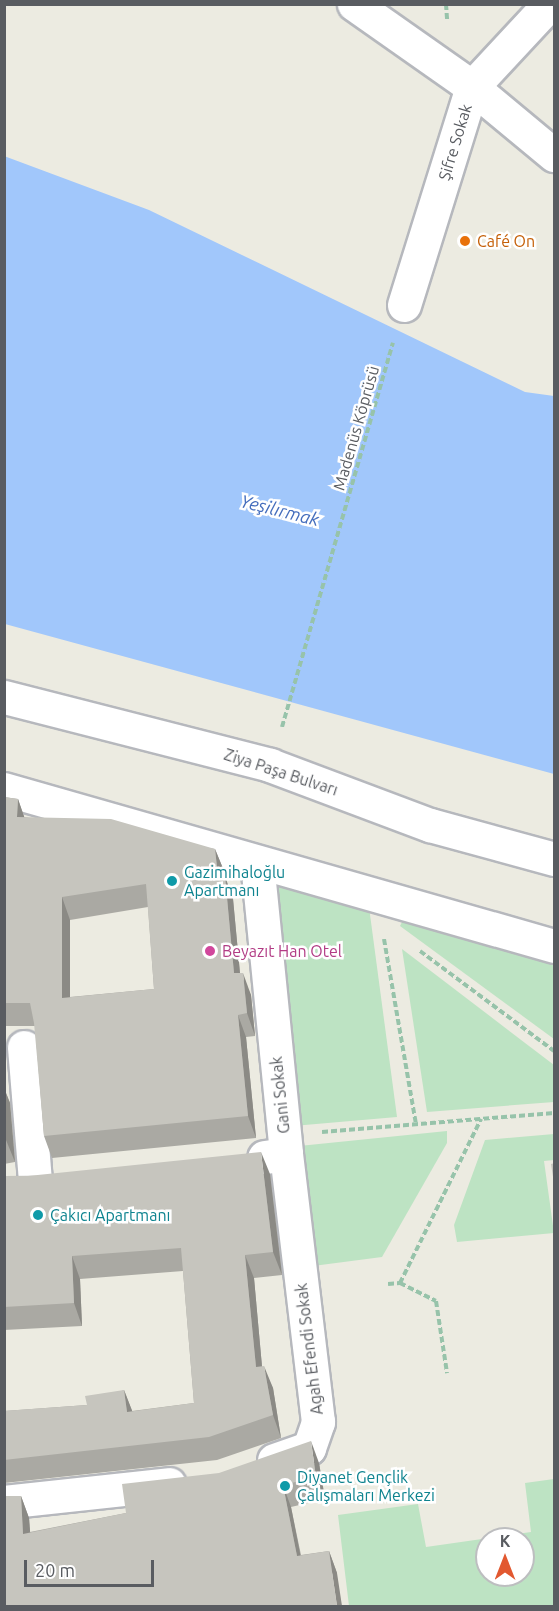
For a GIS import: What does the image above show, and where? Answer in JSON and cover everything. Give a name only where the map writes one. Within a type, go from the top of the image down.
[{"type":"street","points":[[354,4],[472,87],[555,155]]},
{"type":"street","name":"Şifre Sokak","points":[[404,305],[472,87],[552,5]]},
{"type":"street","name":"Ziya Paşa Bulvarı","points":[[4,697],[270,765],[430,825],[555,859]]},
{"type":"street","points":[[4,789],[555,946]]},
{"type":"street","name":"Gani Sokak","points":[[229,1160],[285,1145],[257,862]]},
{"type":"street","points":[[24,1047],[20,1181],[69,1177]]},
{"type":"street","name":"Agah Efendi Sokak","points":[[243,1471],[309,1448],[318,1422],[285,1145]]},
{"type":"street","points":[[4,1502],[198,1481]]},
{"type":"path","name":"Madenüs Köprüsü","points":[[281,731],[404,305]]},
{"type":"path","points":[[376,894],[416,1125]]},
{"type":"path","points":[[418,949],[555,1051]]},
{"type":"path","points":[[285,1145],[416,1125],[555,1113]]},
{"type":"path","points":[[400,1283],[481,1119]]},
{"type":"path","points":[[388,1284],[400,1283],[436,1301],[447,1373]]},
{"type":"green space","points":[[269,883],[369,907],[397,1117],[293,1126]]},
{"type":"green space","points":[[404,918],[554,964],[554,1039],[400,926]]},
{"type":"green space","points":[[402,949],[554,1065],[554,1102],[427,1112]]},
{"type":"green space","points":[[447,1131],[447,1143],[382,1257],[313,1266],[299,1146]]},
{"type":"green space","points":[[554,1134],[554,1160],[544,1161],[554,1233],[457,1242],[454,1225],[485,1140]]},
{"type":"green space","points":[[554,1479],[554,1606],[349,1606],[338,1515],[418,1504],[426,1547],[475,1540],[475,1587],[535,1587],[535,1527],[530,1527],[525,1483]]},
{"type":"water","name":"Yeşilırmak","points":[[4,156],[149,210],[525,392],[554,396],[554,774],[5,624]]},
{"type":"building","points":[[4,797],[18,799],[17,817],[111,819],[215,849],[218,876],[225,876],[234,973],[243,973],[247,1013],[238,1015],[248,1116],[44,1136],[34,1023],[30,1003],[4,1003]],"holes":[[[146,884],[154,989],[62,998],[62,897]]]},
{"type":"building","points":[[4,1115],[6,1140],[4,1140]]},
{"type":"building","points":[[261,1152],[273,1252],[245,1255],[256,1367],[264,1366],[273,1415],[209,1437],[4,1460],[4,1411],[87,1405],[85,1396],[124,1390],[127,1412],[194,1403],[181,1248],[72,1256],[74,1303],[4,1307],[4,1176],[28,1176]]},
{"type":"building","points":[[555,1163],[555,1190],[551,1164]]},
{"type":"building","points":[[311,1441],[316,1477],[283,1485],[297,1556],[329,1551],[337,1606],[4,1606],[4,1496],[21,1496],[23,1534],[126,1513],[122,1484],[219,1473]]},
{"type":"place","name":"Café On","points":[[465,241]]},
{"type":"place","name":"Gazimihaloğlu Apartmanı","points":[[172,881]]},
{"type":"place","name":"Beyazıt Han Otel","points":[[210,951]]},
{"type":"place","name":"Çakıcı Apartmanı","points":[[38,1215]]},
{"type":"place","name":"Diyanet Gençlik Çalışmaları Merkezi","points":[[285,1486]]}]
